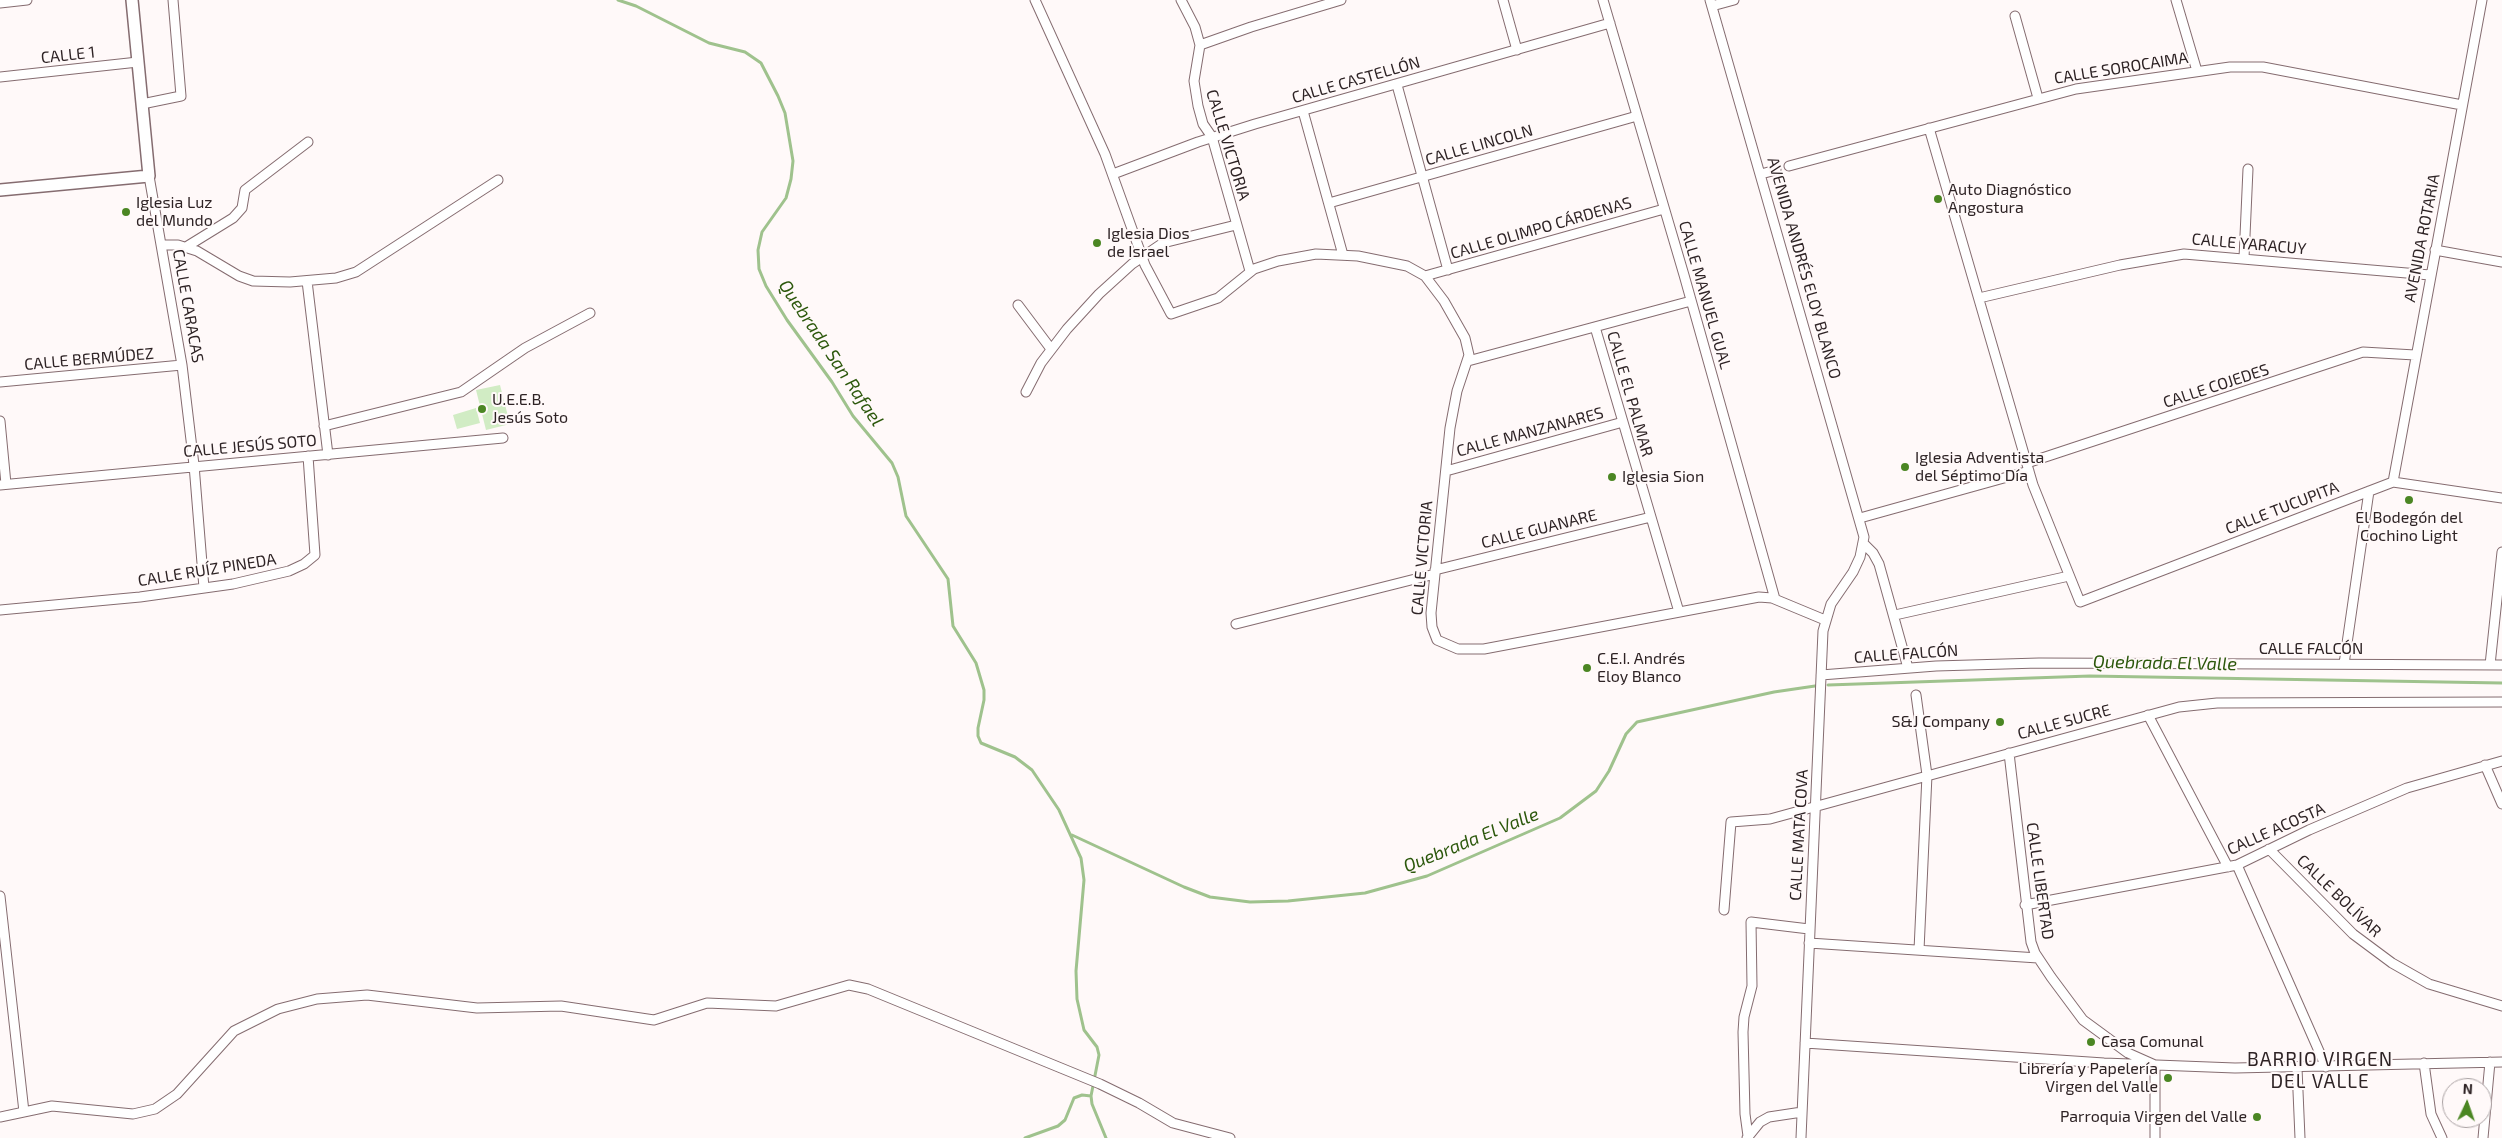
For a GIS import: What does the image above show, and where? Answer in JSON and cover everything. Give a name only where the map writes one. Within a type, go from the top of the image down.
[{"type":"street","points":[[0,3],[27,0]]},
{"type":"street","name":"CALLE CARACAS","points":[[132,0],[149,176],[182,365],[194,465],[204,588]]},
{"type":"street","points":[[142,104],[181,96],[173,0]]},
{"type":"street","points":[[1035,0],[1113,174],[1142,257]]},
{"type":"street","points":[[1181,0],[1191,18],[1200,45],[1251,27],[1341,0]]},
{"type":"street","points":[[1503,0],[1517,50]]},
{"type":"street","name":"CALLE MANUEL GUAL","points":[[1603,0],[1691,301],[1775,600]]},
{"type":"street","points":[[1711,3],[1734,0]]},
{"type":"street","points":[[2176,0],[2197,71]]},
{"type":"street","name":"AVENIDA ROTARIA","points":[[2393,482],[2482,0]]},
{"type":"street","name":"AVENIDA ANDRÉS ELOY BLANCO","points":[[1711,3],[1860,518],[1864,544]]},
{"type":"street","points":[[2014,16],[2038,98]]},
{"type":"street","name":"CALLE CASTELLÓN","points":[[1113,174],[1212,137],[1610,23]]},
{"type":"street","name":"CALLE VICTORIA","points":[[1200,45],[1194,71],[1195,91],[1203,124],[1212,137],[1250,271]]},
{"type":"street","name":"CALLE 1","points":[[0,77],[138,62]]},
{"type":"street","name":"CALLE SOROCAIMA","points":[[1789,166],[2084,87],[2230,67],[2263,67],[2462,105]]},
{"type":"street","points":[[1397,85],[1448,270]]},
{"type":"street","points":[[1303,111],[1343,255]]},
{"type":"street","name":"CALLE LINCOLN","points":[[1329,203],[1637,116]]},
{"type":"street","points":[[1895,615],[2069,576],[2028,467],[1929,128]]},
{"type":"street","points":[[186,247],[233,218],[242,208],[245,190],[308,142]]},
{"type":"street","points":[[2244,258],[2248,169]]},
{"type":"street","points":[[1761,174],[1776,170]]},
{"type":"street","points":[[0,190],[149,176]]},
{"type":"street","points":[[161,245],[186,247],[245,279],[307,281],[336,278],[356,272],[498,180]]},
{"type":"street","name":"CALLE OLIMPO CÁRDENAS","points":[[1425,276],[1664,208]]},
{"type":"street","points":[[1026,392],[1036,370],[1050,349],[1094,300],[1142,257],[1163,243],[1236,225]]},
{"type":"street","points":[[2435,250],[2502,262]]},
{"type":"street","name":"CALLE YARACUY","points":[[1979,298],[2174,255],[2197,254],[2430,275]]},
{"type":"street","name":"CALLE VICTORIA","points":[[1142,257],[1171,314],[1218,298],[1250,271],[1278,261],[1308,255],[1343,255],[1400,264],[1425,276],[1444,301],[1465,338],[1469,350],[1468,361],[1457,391],[1446,471],[1431,613],[1434,633],[1442,643],[1458,648],[1475,650],[1759,597],[1775,600],[1825,620]]},
{"type":"street","points":[[307,281],[328,455]]},
{"type":"street","points":[[1468,361],[1691,301]]},
{"type":"street","points":[[1018,305],[1050,349]]},
{"type":"street","points":[[324,426],[446,398],[461,392],[526,348],[590,313]]},
{"type":"street","name":"CALLE EL PALMAR","points":[[1595,327],[1679,612]]},
{"type":"street","name":"CALLE COJEDES","points":[[1860,518],[2028,467],[2363,352],[2415,355]]},
{"type":"street","name":"CALLE BERMÚDEZ","points":[[0,382],[182,365]]},
{"type":"street","points":[[0,421],[3,484]]},
{"type":"street","name":"CALLE MANZANARES","points":[[1446,471],[1623,422]]},
{"type":"street","name":"CALLE JESÚS SOTO","points":[[3,484],[503,438]]},
{"type":"street","name":"CALLE RUÍZ PINEDA","points":[[0,610],[140,597],[204,588],[289,571],[304,564],[314,555],[308,456]]},
{"type":"street","name":"CALLE TUCUPITA","points":[[2069,576],[2080,602],[2393,482],[2502,498]]},
{"type":"street","points":[[2344,664],[2369,491]]},
{"type":"street","name":"CALLE GUANARE","points":[[1236,624],[1651,517]]},
{"type":"street","points":[[1864,544],[1876,558],[1895,615],[1908,668]]},
{"type":"street","name":"CALLE MATA COVA","points":[[1801,1138],[1809,928],[1825,620],[1831,604],[1854,572],[1864,544]]},
{"type":"street","points":[[2490,665],[2502,552]]},
{"type":"street","name":"CALLE FALCÓN","points":[[1821,675],[1908,668],[2038,663],[2502,665]]},
{"type":"street","points":[[1916,694],[1927,775],[1919,950]]},
{"type":"street","name":"CALLE SUCRE","points":[[1724,910],[1731,822],[1770,819],[1815,805],[2179,707],[2218,703],[2502,702]]},
{"type":"street","points":[[2148,715],[2232,866],[2326,1067]]},
{"type":"street","name":"CALLE LIBERTAD","points":[[2009,753],[2031,942],[2038,958],[2083,1020],[2128,1053],[2155,1065]]},
{"type":"street","name":"CALLE ACOSTA","points":[[2026,905],[2232,866],[2407,788],[2502,761]]},
{"type":"street","points":[[2485,765],[2502,804]]},
{"type":"street","name":"CALLE BOLÍVAR","points":[[2269,850],[2353,934],[2392,963],[2429,984],[2502,1006]]},
{"type":"street","points":[[0,896],[24,1112]]},
{"type":"street","points":[[1747,1137],[1743,1032],[1744,1018],[1752,986],[1751,922],[1809,928]]},
{"type":"street","points":[[1809,943],[2038,958]]},
{"type":"street","points":[[0,1117],[52,1106],[133,1114],[155,1109],[177,1094],[224,1042],[244,1025],[299,1003],[352,994],[385,996],[477,1008],[561,1006],[654,1020],[707,1004],[776,1006],[841,986],[858,986],[1100,1084],[1139,1103],[1173,1123],[1230,1138]]},
{"type":"street","points":[[0,994],[11,993]]},
{"type":"street","points":[[1804,1043],[2155,1065],[2297,1068],[2502,1062]]},
{"type":"street","points":[[2483,1138],[2490,1062]]},
{"type":"street","points":[[2424,1063],[2431,1114],[2442,1138]]},
{"type":"street","points":[[2155,1065],[2155,1138]]},
{"type":"street","points":[[2297,1068],[2300,1138]]},
{"type":"street","points":[[1747,1137],[1760,1122],[1769,1117],[1802,1112]]},
{"type":"green space","points":[[500,385],[510,424],[486,430],[476,390]]},
{"type":"green space","points":[[476,408],[480,423],[457,429],[453,415]]},
{"type":"waterway","name":"Quebrada San Rafael","points":[[618,0],[636,6],[709,43],[745,52],[761,63],[778,96],[785,113],[793,161],[786,198],[762,232],[758,250],[759,269],[766,286],[787,320],[832,382],[853,416],[892,463],[898,477],[906,516],[948,579],[953,626],[976,663],[984,690],[984,700],[978,728],[978,736],[981,743],[1015,757],[1032,770],[1059,810],[1081,858],[1084,880],[1076,971],[1077,999],[1084,1030],[1097,1047],[1099,1055],[1091,1096],[1092,1104],[1106,1138]]},
{"type":"waterway","name":"Quebrada El Valle","points":[[1828,685],[2090,676],[2502,683]]},
{"type":"waterway","name":"Quebrada El Valle","points":[[1072,835],[1184,887],[1210,897],[1250,902],[1288,901],[1365,893],[1427,876],[1560,818],[1596,791],[1609,771],[1626,734],[1637,722],[1774,692],[1815,686]]},
{"type":"waterway","points":[[1025,1138],[1058,1126],[1065,1120],[1074,1098],[1082,1095],[1091,1096]]},
{"type":"place","name":"Auto Diagnóstico Angostura","points":[[1938,199]]},
{"type":"place","name":"Iglesia Luz del Mundo","points":[[126,212]]},
{"type":"place","name":"Iglesia Dios de Israel","points":[[1097,243]]},
{"type":"place","name":"U.E.E.B. Jesús Soto","points":[[482,409]]},
{"type":"place","name":"Iglesia Adventista del Séptimo Día","points":[[1905,467]]},
{"type":"place","name":"Iglesia Sion","points":[[1612,477]]},
{"type":"place","name":"El Bodegón del Cochino Light","points":[[2409,500]]},
{"type":"place","name":"C.E.I. Andrés Eloy Blanco","points":[[1587,668]]},
{"type":"place","name":"S&J Company","points":[[2000,722]]},
{"type":"place","name":"Casa Comunal","points":[[2091,1042]]},
{"type":"place","name":"Librería y Papelería Virgen del Valle","points":[[2168,1078]]},
{"type":"place","name":"Parroquia Virgen del Valle","points":[[2257,1117]]},
{"type":"district","name":"BARRIO VIRGEN DEL VALLE","points":[[2320,1071]]}]
